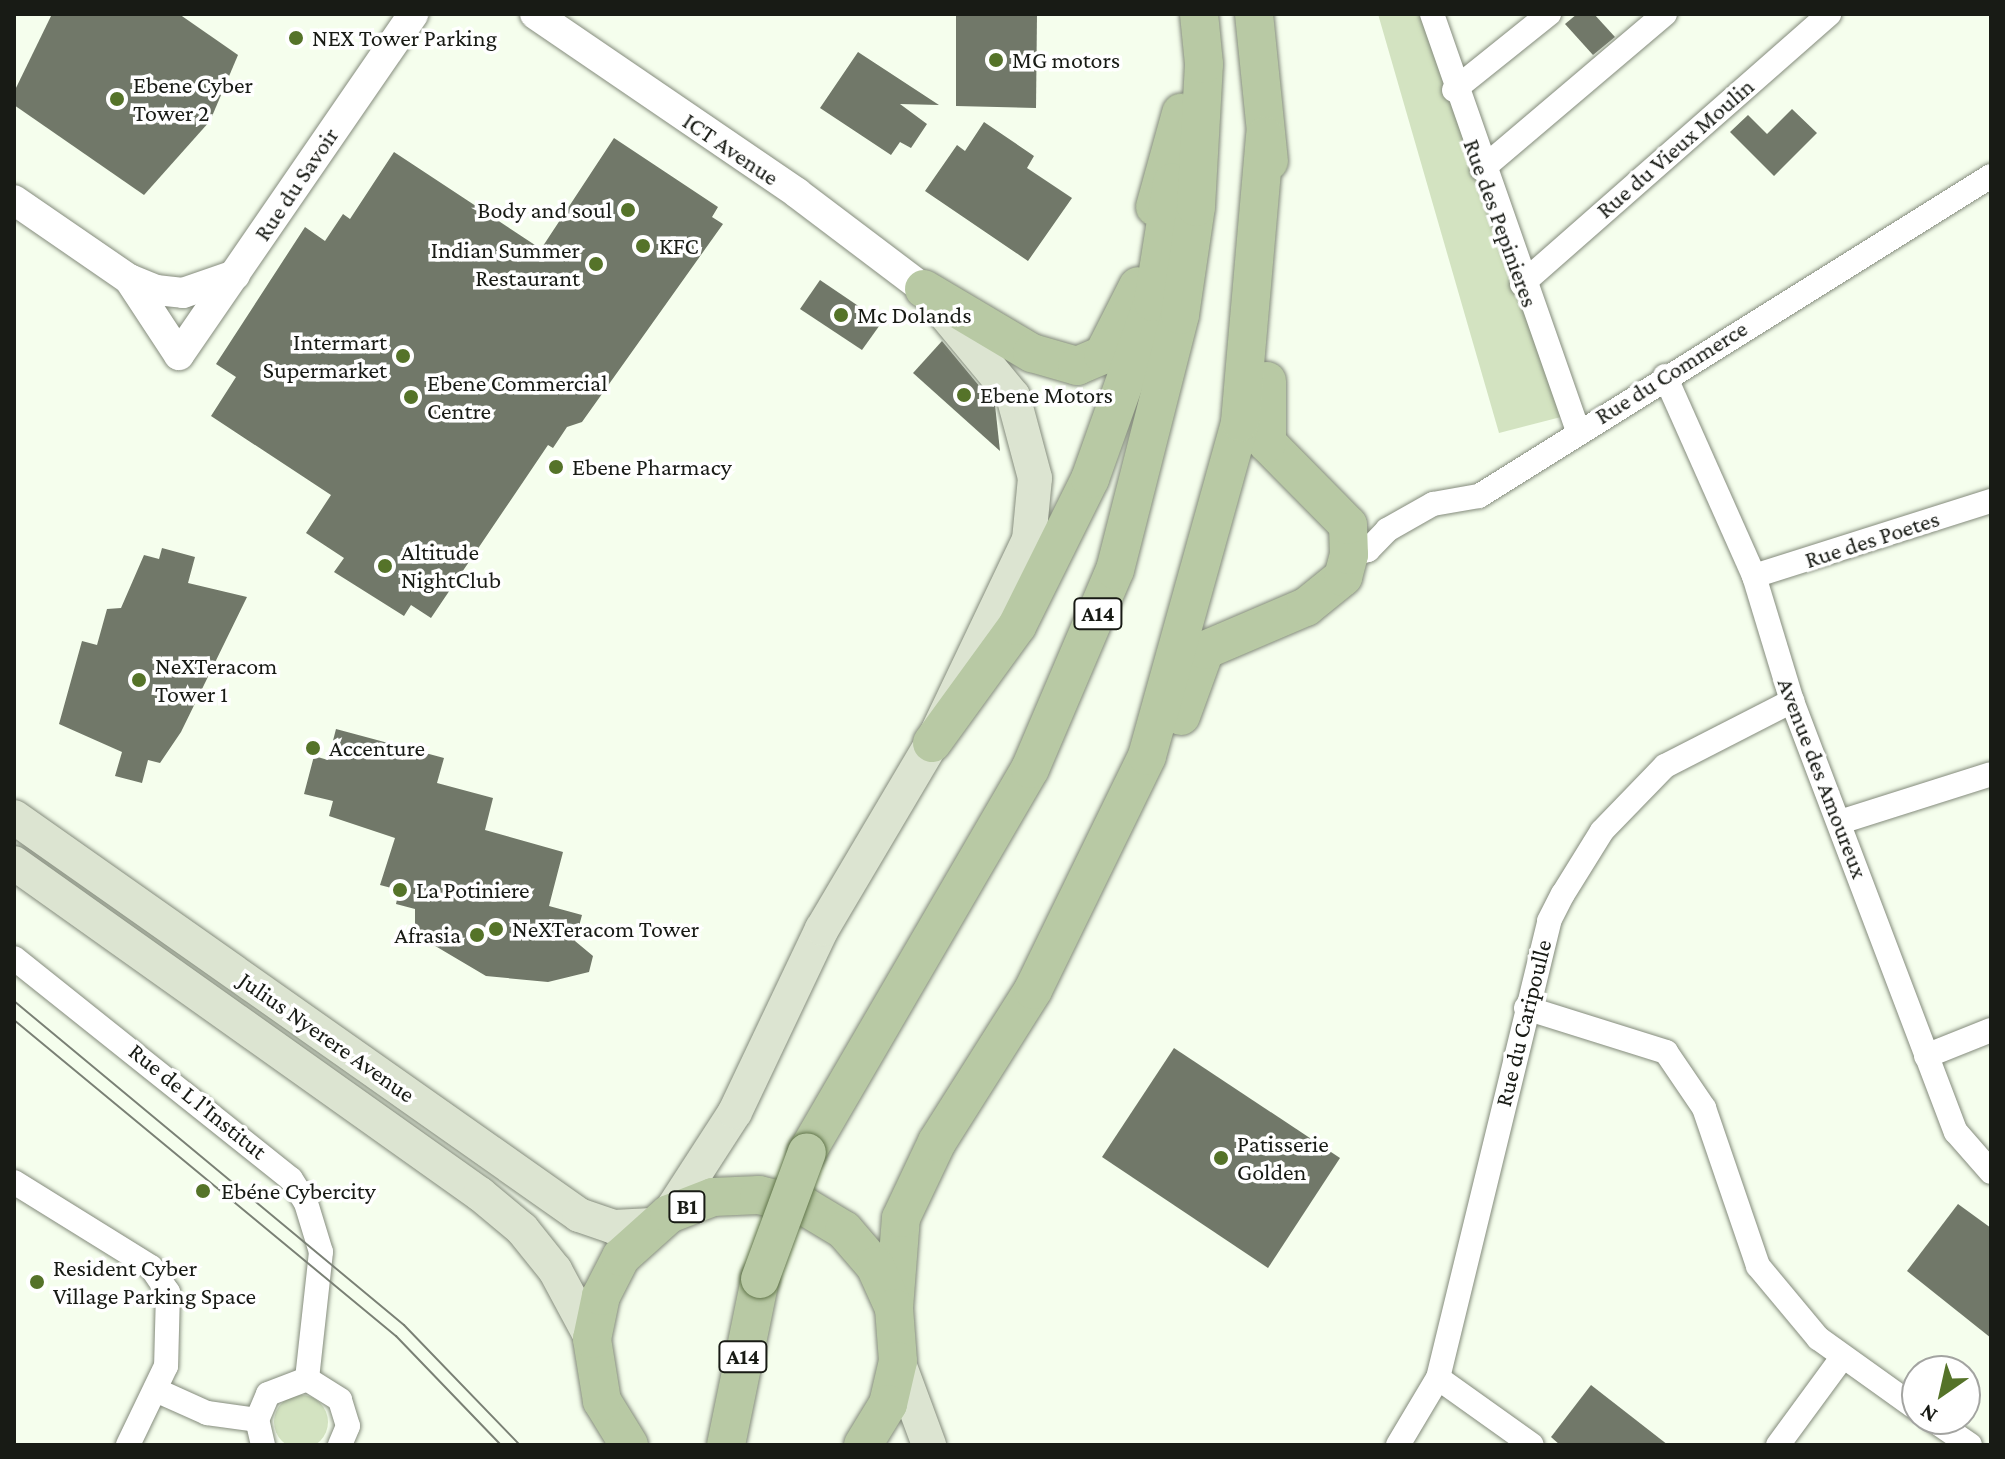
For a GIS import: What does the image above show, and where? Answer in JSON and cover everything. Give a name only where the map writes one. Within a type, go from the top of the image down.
[{"type":"main road","points":[[660,1220],[735,1112],[822,929],[932,743],[1036,590],[1128,386],[1153,302],[1181,113],[1181,14]]},
{"type":"main road","name":"A14","points":[[726,1440],[760,1279],[807,1152],[1030,769],[1115,570],[1180,315],[1197,191],[1204,64],[1199,14]]},
{"type":"main road","points":[[1033,990],[1076,945],[1169,750],[1205,650],[1306,607],[1343,577],[1349,555],[1348,525],[1267,443],[1277,220],[1265,136],[1254,14]]},
{"type":"main road","points":[[924,289],[1032,353],[1077,366],[1103,355],[1130,308],[1146,261],[1163,164],[1181,113]]},
{"type":"main road","points":[[894,1308],[901,1218],[937,1142],[1033,990],[1147,756],[1240,422],[1265,136]]},
{"type":"main road","points":[[924,289],[1013,396],[1035,478],[1029,540],[932,743]]},
{"type":"main road","name":"Julius Nyerere Avenue","points":[[14,817],[579,1215],[614,1227],[660,1220],[713,1197],[759,1195],[804,1206],[844,1230],[875,1266],[894,1308],[898,1361],[929,1445]]},
{"type":"main road","name":"Julius Nyerere Avenue","points":[[14,863],[480,1194],[522,1229],[555,1270],[592,1339],[602,1401],[629,1445]]},
{"type":"main road","name":"Julius Nyerere Avenue","points":[[592,1339],[601,1296],[621,1257],[660,1220]]},
{"type":"main road","name":"Julius Nyerere Avenue","points":[[863,1445],[888,1404],[898,1361]]},
{"type":"street","name":"Rue du Savoir","points":[[129,279],[179,355],[413,14]]},
{"type":"street","name":"ICT Avenue","points":[[535,14],[924,289]]},
{"type":"street","name":"Rue des Pepinieres","points":[[1432,14],[1454,90],[1522,284],[1578,430]]},
{"type":"street","points":[[1454,90],[1549,14]]},
{"type":"street","points":[[1482,169],[1665,14]]},
{"type":"street","name":"Rue du Vieux Moulin","points":[[1522,284],[1829,14]]},
{"type":"street","name":"Rue du Commerce","points":[[1349,555],[1368,550],[1421,509],[1479,496],[1578,430],[1991,176]]},
{"type":"street","points":[[14,200],[129,279],[183,293],[235,275]]},
{"type":"street","name":"Avenue des Amoureux","points":[[1665,376],[1754,576],[1792,701],[1956,1132],[1991,1172]]},
{"type":"street","name":"Rue des Poetes","points":[[1754,576],[1991,501]]},
{"type":"street","name":"Rue du Caripoulle","points":[[1398,1445],[1438,1378],[1549,921],[1602,831],[1665,766],[1792,701]]},
{"type":"street","points":[[1840,822],[1991,774]]},
{"type":"street","name":"Rue de L l'Institut","points":[[14,958],[291,1179],[306,1203],[321,1252],[307,1379]]},
{"type":"street","points":[[1526,1008],[1666,1052],[1685,1073],[1704,1108],[1758,1266],[1842,1358],[1901,1398]]},
{"type":"street","points":[[1926,1056],[1991,1030]]},
{"type":"street","points":[[14,1182],[151,1267],[168,1292],[171,1333],[158,1391],[128,1445]]},
{"type":"street","points":[[1778,1445],[1842,1358]]},
{"type":"street","points":[[1438,1378],[1532,1445]]},
{"type":"street","points":[[263,1445],[257,1420],[268,1394],[307,1379],[340,1400],[348,1426],[340,1445]]},
{"type":"street","points":[[158,1391],[207,1413],[257,1420]]},
{"type":"green space","points":[[1378,14],[1422,14],[1561,417],[1499,433]]},
{"type":"green space","points":[[301,1395],[320,1403],[328,1422],[320,1441],[301,1449],[282,1441],[274,1422],[282,1403]]},
{"type":"building","name":"Ebene Cyber Tower 2","points":[[52,14],[179,14],[238,55],[210,121],[144,195],[14,105],[14,92]]},
{"type":"building","name":"MG motors","points":[[956,14],[1037,14],[1036,108],[956,106]]},
{"type":"building","points":[[1577,14],[1594,14],[1615,37],[1593,55],[1565,24]]},
{"type":"building","points":[[858,52],[939,105],[900,104],[927,124],[911,148],[900,142],[891,155],[820,108]]},
{"type":"building","points":[[1792,109],[1817,133],[1774,176],[1730,132],[1748,115],[1767,134]]},
{"type":"building","points":[[984,122],[1034,156],[1027,168],[1072,198],[1028,261],[925,191],[957,145],[965,151]]},
{"type":"building","name":"Ebene Commercial Centre","points":[[614,138],[718,207],[712,217],[723,224],[582,422],[567,427],[553,448],[548,445],[431,618],[411,605],[404,616],[334,572],[344,558],[306,533],[331,495],[211,416],[236,377],[216,364],[305,227],[325,241],[343,214],[350,219],[394,152],[541,249]]},
{"type":"building","name":"Mc Dolands","points":[[820,280],[882,322],[862,350],[800,309]]},
{"type":"building","name":"Ebene Motors","points":[[942,341],[995,405],[1000,451],[913,373]]},
{"type":"building","name":"NeXTeracom Tower 1","points":[[162,548],[195,557],[188,583],[247,597],[181,732],[160,763],[148,760],[142,783],[115,776],[122,752],[59,724],[82,641],[97,645],[107,609],[121,608],[144,555],[159,559]]},
{"type":"building","points":[[336,729],[444,758],[437,783],[493,798],[485,830],[563,852],[549,906],[582,915],[575,941],[593,956],[589,972],[548,982],[486,976],[415,934],[415,909],[396,904],[399,890],[380,885],[395,838],[329,816],[333,801],[304,794],[314,756],[328,760]]},
{"type":"building","name":"Patisserie Golden","points":[[1174,1048],[1340,1158],[1268,1268],[1102,1157]]},
{"type":"building","points":[[1958,1204],[1991,1228],[1991,1338],[1907,1271]]},
{"type":"building","points":[[1591,1385],[1668,1445],[1560,1445],[1551,1437]]},
{"type":"tram line","points":[[14,1001],[404,1325],[520,1445]]},
{"type":"tram line","points":[[14,1020],[396,1336],[501,1445]]},
{"type":"place","name":"NEX Tower Parking","points":[[296,38]]},
{"type":"place","name":"MG motors","points":[[996,60]]},
{"type":"place","name":"Ebene Cyber Tower 2","points":[[117,99]]},
{"type":"place","name":"Body and soul","points":[[628,210]]},
{"type":"place","name":"KFC","points":[[643,246]]},
{"type":"place","name":"Indian Summer Restaurant","points":[[596,264]]},
{"type":"place","name":"Mc Dolands","points":[[841,315]]},
{"type":"place","name":"Intermart Supermarket","points":[[403,356]]},
{"type":"place","name":"Ebene Motors","points":[[964,395]]},
{"type":"place","name":"Ebene Commercial Centre","points":[[411,397]]},
{"type":"place","name":"Ebene Pharmacy","points":[[556,467]]},
{"type":"place","name":"Altitude NightClub","points":[[385,566]]},
{"type":"place","name":"NeXTeracom Tower 1","points":[[139,680]]},
{"type":"place","name":"Accenture","points":[[313,748]]},
{"type":"place","name":"La Potiniere","points":[[400,890]]},
{"type":"place","name":"NeXTeracom Tower","points":[[496,929]]},
{"type":"place","name":"Afrasia","points":[[477,935]]},
{"type":"place","name":"Patisserie Golden","points":[[1221,1158]]},
{"type":"place","name":"Ebéne Cybercity","points":[[203,1191]]},
{"type":"place","name":"Resident Cyber Village Parking Space","points":[[37,1282]]}]
